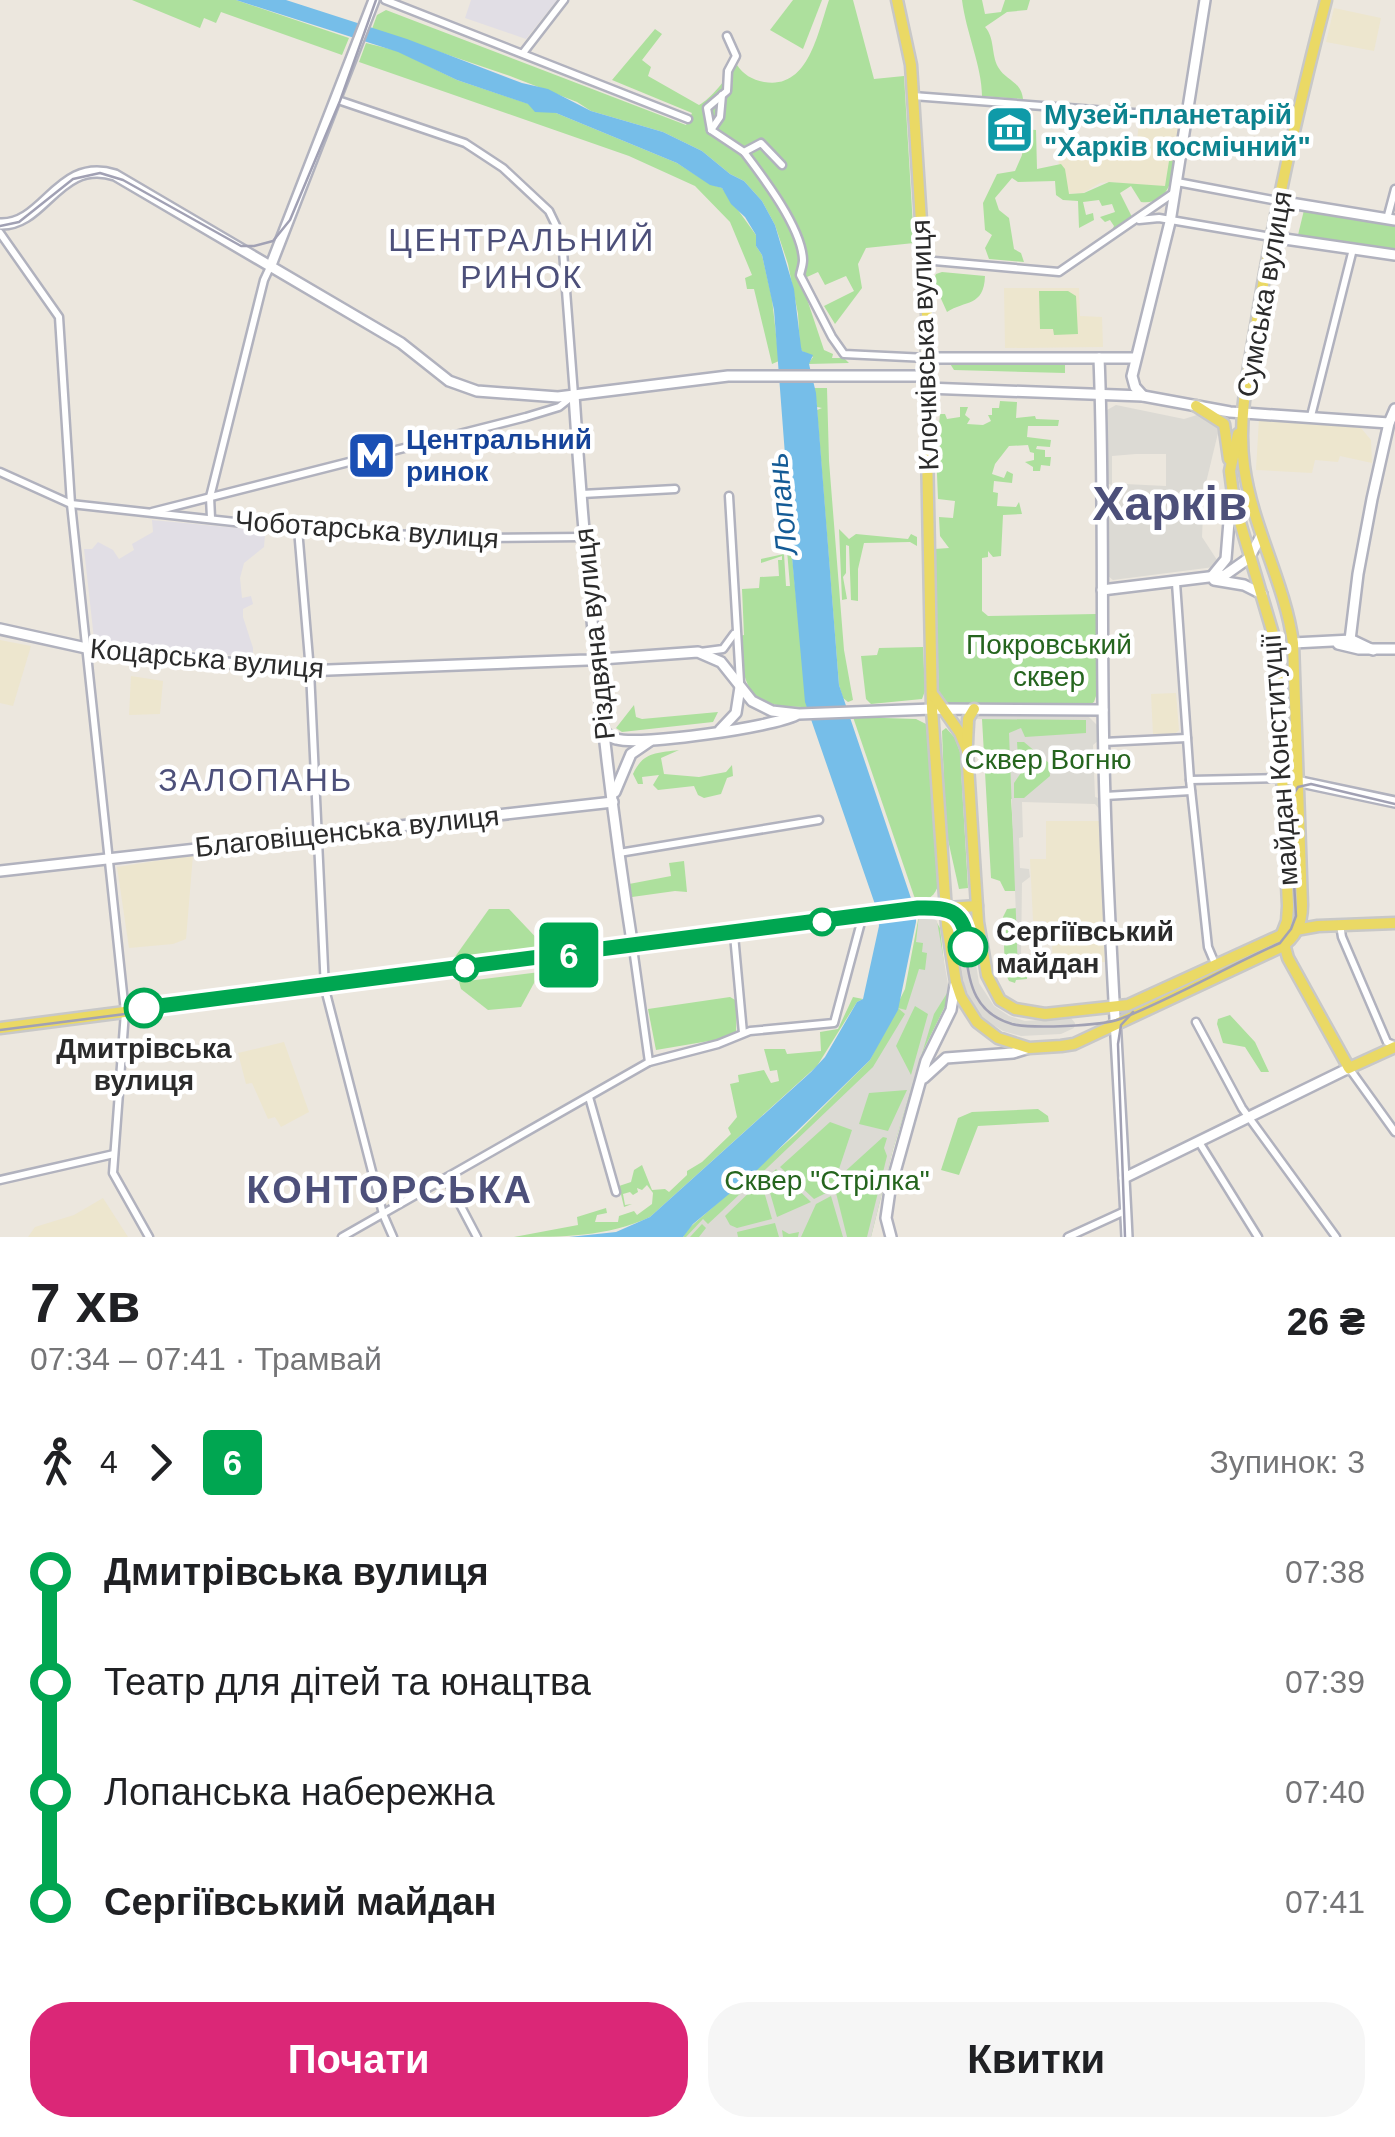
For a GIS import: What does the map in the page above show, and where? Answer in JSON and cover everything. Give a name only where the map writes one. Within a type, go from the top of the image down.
[{"type":"main road","name":"Клочківська вулиця","points":[[897,0],[908,46],[923,260],[928,358],[931,693],[937,708]]},
{"type":"main road","name":"Сумська вулиця","points":[[1244,412],[1278,201],[1326,0]]},
{"type":"main road","points":[[1196,406],[1224,424],[1230,470]]},
{"type":"main road","name":"майдан Конституції","points":[[1244,412],[1230,470],[1236,509],[1276,644],[1288,916],[1283,939],[1288,958],[1349,1068]]},
{"type":"main road","name":"майдан Конституції","points":[[1244,412],[1244,467],[1293,643],[1302,905],[1298,928]]},
{"type":"main road","points":[[1276,644],[1293,643]]},
{"type":"main road","points":[[937,708],[960,733],[967,750]]},
{"type":"main road","points":[[937,708],[946,908],[956,982],[968,1010],[998,1038],[1029,1048],[1074,1044],[1298,928],[1395,923]]},
{"type":"main road","points":[[974,709],[968,719],[967,750],[977,906],[988,975],[1000,1000],[1029,1014],[1114,1008],[1219,971]]},
{"type":"main road","points":[[0,1028],[918,910],[977,906]]},
{"type":"main road","points":[[1349,1068],[1395,1046]]},
{"type":"street","points":[[212,518],[210,497],[264,280],[338,100],[374,0]]},
{"type":"street","points":[[385,0],[688,119]]},
{"type":"street","points":[[522,53],[564,0]]},
{"type":"street","points":[[1143,396],[1132,381],[1135,358],[1170,222],[1205,0]]},
{"type":"street","points":[[727,36],[736,56],[728,71],[727,90],[707,108],[711,130],[744,152],[787,216],[804,262],[800,276],[844,354],[1135,358]]},
{"type":"street","points":[[711,130],[720,117],[722,95]]},
{"type":"street","points":[[913,96],[1187,116]]},
{"type":"street","name":"Різдвяна вулиця","points":[[338,100],[465,144],[503,168],[549,211],[562,238],[583,536],[603,731],[649,1062]]},
{"type":"street","points":[[744,152],[761,143],[782,165]]},
{"type":"street","points":[[149,1237],[113,1174],[125,1012],[70,504],[59,317],[4,228],[71,178],[101,171],[125,179],[414,351],[458,385],[493,393],[574,395],[694,379],[824,375],[1143,396],[1244,412],[1388,423]]},
{"type":"street","points":[[923,260],[1059,272],[1133,222],[1176,186],[1391,220],[1395,189]]},
{"type":"street","points":[[1133,222],[1147,218],[1395,255]]},
{"type":"street","points":[[1311,416],[1353,249]]},
{"type":"street","points":[[1099,358],[1104,796],[1126,1237]]},
{"type":"street","name":"Чоботарська вулиця","points":[[152,512],[526,418],[560,407],[574,395]]},
{"type":"street","points":[[1355,640],[1358,574],[1388,423],[1395,409]]},
{"type":"street","points":[[1206,579],[1224,566],[1226,559],[1230,470]]},
{"type":"street","name":"Чоботарська вулиця","points":[[0,472],[70,504],[298,529],[436,537],[583,536]]},
{"type":"street","points":[[580,494],[675,489]]},
{"type":"street","points":[[718,731],[736,713],[740,684],[729,496]]},
{"type":"street","points":[[298,529],[310,671],[325,988],[383,1214],[393,1237]]},
{"type":"street","points":[[1102,590],[1229,573],[1250,558],[1261,536]]},
{"type":"street","points":[[1206,579],[1239,584],[1262,594]]},
{"type":"street","points":[[1176,583],[1190,780],[1208,947],[1219,971]]},
{"type":"street","points":[[698,652],[727,646],[735,628]]},
{"type":"street","name":"Коцарська вулиця","points":[[0,630],[86,648],[310,671],[596,660],[698,652]]},
{"type":"street","points":[[1293,643],[1355,640],[1373,650],[1395,649]]},
{"type":"street","points":[[698,652],[721,662],[751,700],[763,708],[804,714],[937,708],[1102,710]]},
{"type":"street","points":[[603,731],[620,740],[658,739],[804,714]]},
{"type":"street","points":[[1103,742],[1187,738]]},
{"type":"street","points":[[613,802],[618,778],[632,754],[644,743],[658,739]]},
{"type":"street","points":[[1190,780],[1297,779],[1395,802]]},
{"type":"street","points":[[1104,796],[1191,791]]},
{"type":"street","name":"Благовіщенська вулиця","points":[[0,871],[613,802]]},
{"type":"street","points":[[618,853],[820,820]]},
{"type":"street","points":[[342,1237],[649,1062],[718,1044],[743,1033],[836,1021],[859,918]]},
{"type":"street","points":[[1340,925],[1388,1042],[1395,1046]]},
{"type":"street","points":[[734,935],[743,1033]]},
{"type":"street","points":[[891,1237],[886,1207],[932,1048],[953,1006],[956,982]]},
{"type":"street","points":[[1196,1022],[1249,1116],[1336,1237]]},
{"type":"street","points":[[922,1080],[946,1058],[1013,1053],[1029,1048]]},
{"type":"street","points":[[1124,1178],[1349,1068],[1395,1132]]},
{"type":"street","points":[[589,1098],[616,1192]]},
{"type":"street","points":[[1198,1141],[1258,1237]]},
{"type":"street","points":[[0,1180],[114,1154]]},
{"type":"street","points":[[446,1178],[477,1237]]},
{"type":"street","points":[[1068,1237],[1126,1212]]},
{"type":"shaded area","points":[[471,0],[557,0],[526,39],[465,18]]},
{"type":"shaded area","points":[[1334,8],[1381,18],[1374,51],[1326,42]]},
{"type":"shaded area","points":[[1139,122],[1179,127],[1171,187],[1109,182],[1083,193],[1060,194],[1058,146],[1133,144],[1137,141]]},
{"type":"shaded area","points":[[1004,288],[1079,288],[1080,316],[1102,317],[1103,347],[1005,348]]},
{"type":"shaded area","points":[[1116,405],[1184,419],[1197,415],[1217,424],[1204,491],[1202,537],[1219,563],[1214,567],[1113,580],[1107,575],[1106,492],[1111,491],[1111,485],[1105,482],[1107,410]],"holes":[[[1166,454],[1166,486],[1125,484],[1125,489],[1115,489],[1112,456]]]},
{"type":"shaded area","points":[[1259,419],[1352,424],[1371,440],[1372,463],[1340,456],[1338,462],[1315,460],[1312,473],[1256,470]]},
{"type":"shaded area","points":[[152,520],[260,530],[265,535],[264,547],[244,563],[240,578],[242,598],[251,596],[253,604],[243,609],[243,617],[253,658],[94,639],[84,549],[92,549],[98,542],[113,550],[119,559],[134,550],[132,544],[153,532]]},
{"type":"shaded area","points":[[0,640],[31,646],[13,706],[0,703]]},
{"type":"shaded area","points":[[131,676],[163,681],[160,714],[129,715]]},
{"type":"shaded area","points":[[1176,693],[1179,730],[1175,734],[1153,735],[1151,694]]},
{"type":"shaded area","points":[[976,713],[1088,716],[1098,726],[1099,740],[1093,745],[1095,797],[1099,798],[1100,810],[1095,804],[1022,802],[1020,868],[1029,869],[1030,877],[1022,883],[1021,957],[1034,960],[1034,968],[1018,968],[1009,733],[1021,728],[1025,737],[1086,733],[1086,720],[976,719],[975,734],[969,732],[969,718]],"holes":[[[1017,742],[1024,742],[1049,763],[1050,776],[1024,798],[1014,798],[1014,783],[1023,770]]]},
{"type":"shaded area","points":[[1046,821],[1100,821],[1105,962],[1053,964],[1051,927],[1038,927],[1046,921],[1033,921],[1030,859],[1046,859]]},
{"type":"shaded area","points":[[193,855],[186,939],[129,948],[117,867]]},
{"type":"shaded area","points":[[919,915],[930,915],[937,921],[949,990],[934,1014],[871,1237],[867,1237],[887,1156],[887,1138],[883,1137],[840,1176],[836,1193],[847,1237],[843,1237],[831,1196],[816,1204],[801,1237],[799,1232],[789,1234],[782,1230],[783,1237],[779,1237],[775,1223],[737,1232],[738,1237],[699,1237],[706,1228],[702,1224],[686,1237],[703,1219],[708,1224],[873,1067],[905,1014],[898,1008],[906,1010],[919,969],[925,970],[927,953],[922,952],[923,943],[916,942]],"holes":[[[915,1006],[928,1014],[911,1075],[896,1046]],[[907,1090],[888,1131],[859,1124],[869,1093]],[[830,1122],[852,1130],[832,1190],[814,1199],[780,1167]],[[776,1169],[782,1175],[776,1177],[778,1180],[784,1176],[811,1202],[777,1217],[766,1179]],[[761,1181],[772,1219],[737,1228],[725,1216]]]},
{"type":"shaded area","points":[[957,922],[969,922],[979,983],[994,1006],[1025,1021],[1071,1018],[1074,1028],[1061,1034],[1021,1036],[1003,1031],[980,1017],[964,984],[956,930]]},
{"type":"shaded area","points":[[284,1042],[309,1112],[281,1127],[275,1117],[268,1119],[252,1083],[246,1084],[238,1053]]},
{"type":"shaded area","points":[[103,1198],[128,1237],[28,1237],[35,1227],[74,1215]]},
{"type":"green space","points":[[132,0],[236,0],[349,38],[342,55],[221,12],[216,23],[204,18],[200,28]]},
{"type":"green space","points":[[793,0],[822,0],[803,49],[770,30]]},
{"type":"green space","points":[[829,0],[853,0],[874,79],[904,76],[914,243],[866,248],[858,264],[862,288],[835,324],[824,306],[854,291],[846,276],[825,285],[818,272],[807,277],[808,285],[802,284],[824,350],[833,354],[832,358],[844,358],[849,363],[808,364],[813,357],[800,347],[788,264],[775,225],[762,201],[744,181],[702,151],[663,132],[591,111],[510,76],[372,29],[377,15],[386,10],[686,125],[692,113],[612,80],[655,29],[662,34],[642,60],[651,67],[648,76],[699,105],[737,65],[760,81],[779,82],[792,77],[809,56]]},
{"type":"green space","points":[[962,0],[982,0],[985,14],[1001,12],[1005,0],[1030,0],[1027,10],[1007,12],[985,27],[998,67],[1019,88],[1023,99],[982,96]]},
{"type":"green space","points":[[366,43],[398,51],[457,80],[556,113],[677,163],[722,188],[756,235],[772,299],[779,361],[772,364],[754,289],[747,289],[745,278],[752,275],[730,222],[695,186],[629,156],[359,62]]},
{"type":"green space","points":[[1022,129],[1036,130],[1037,169],[1061,164],[1065,169],[1069,194],[1084,193],[1109,182],[1165,186],[1169,161],[1175,161],[1170,184],[1162,196],[1150,202],[1141,202],[1131,186],[1120,193],[1132,217],[1111,232],[1114,226],[1110,220],[1105,222],[1100,217],[1115,212],[1112,204],[1102,206],[1099,200],[1083,202],[1086,215],[1093,213],[1094,220],[1079,228],[1078,201],[1056,195],[1055,181],[1018,182],[1012,178],[995,198],[999,210],[1009,218],[1014,249],[1021,253],[1024,262],[989,259],[985,248],[992,235],[985,230],[983,203],[997,174],[1015,171],[1022,155]]},
{"type":"green space","points":[[1304,210],[1395,224],[1395,251],[1301,238],[1298,235]]},
{"type":"green space","points":[[942,272],[985,276],[981,293],[947,312],[933,281]]},
{"type":"green space","points":[[1039,291],[1068,291],[1076,296],[1078,334],[1054,335],[1053,329],[1040,329]]},
{"type":"green space","points":[[949,362],[1065,362],[1065,373],[954,370]]},
{"type":"green space","points":[[814,388],[827,388],[844,650],[853,700],[848,702],[839,685],[817,410],[822,408],[817,407]]},
{"type":"green space","name":"Покровський сквер","points":[[1000,401],[1017,402],[1016,418],[1059,420],[1058,426],[1028,426],[1027,437],[1051,440],[1050,447],[1036,449],[1045,450],[1045,457],[1051,457],[1050,466],[1041,465],[1040,471],[1033,471],[1025,462],[1034,460],[1028,445],[1009,446],[995,464],[992,474],[1004,478],[1007,471],[1013,474],[1012,483],[994,481],[997,506],[1016,507],[1019,502],[1022,514],[1003,515],[1001,556],[993,557],[988,551],[988,557],[982,558],[982,611],[988,616],[1096,614],[1097,693],[1088,706],[954,704],[944,702],[939,695],[934,549],[949,548],[940,536],[939,517],[953,518],[955,501],[938,499],[935,425],[939,425],[940,414],[947,419],[960,417],[960,407],[968,407],[967,424],[983,425],[991,421],[988,415],[992,415],[992,408],[999,408]]},
{"type":"green space","points":[[779,455],[807,707],[760,699],[747,682],[741,655],[742,589],[759,588],[760,577],[779,576],[778,560],[782,556],[761,563],[761,559],[784,554],[786,586],[790,586]]},
{"type":"green space","points":[[839,529],[849,539],[856,534],[908,539],[911,534],[917,537],[917,546],[910,542],[864,543],[858,569],[858,601],[851,600],[846,545],[843,577],[847,599],[842,600]]},
{"type":"green space","points":[[923,647],[922,699],[871,704],[866,699],[861,656],[877,655],[879,648]]},
{"type":"green space","points":[[634,705],[636,717],[642,719],[718,712],[713,722],[622,732],[616,728]]},
{"type":"green space","points":[[853,717],[916,719],[928,725],[938,884],[925,900],[917,902],[914,896]]},
{"type":"green space","name":"Сквер Вогню","points":[[982,719],[1086,719],[1091,798],[1011,799],[1017,891],[1005,891],[1000,881],[991,878]]},
{"type":"green space","points":[[946,728],[960,752],[968,888],[959,889],[946,831],[942,731]]},
{"type":"green space","points":[[679,750],[661,758],[664,774],[699,777],[726,772],[732,765],[733,776],[727,778],[721,794],[704,798],[694,786],[658,790],[653,785],[659,775],[642,777],[643,784],[638,784],[633,774],[641,761],[657,753]]},
{"type":"green space","points":[[684,861],[687,892],[632,897],[629,884],[671,876],[669,863]]},
{"type":"green space","points":[[1017,908],[1018,969],[1027,974],[1027,979],[1015,983],[1005,973],[1003,917],[1007,909]]},
{"type":"green space","points":[[489,909],[509,909],[546,948],[452,961]]},
{"type":"green space","name":"Сквер \"Стрілка\"","points":[[919,915],[934,918],[940,928],[948,1000],[924,1049],[871,1237],[683,1237],[870,1060],[905,989]]},
{"type":"green space","points":[[540,972],[521,1007],[488,1010],[461,989],[459,982]]},
{"type":"green space","points":[[730,997],[737,1001],[736,1032],[715,1040],[656,1050],[648,1009]]},
{"type":"green space","points":[[853,997],[863,999],[857,1002],[817,1066],[650,1217],[601,1232],[514,1237],[578,1225],[577,1217],[606,1208],[607,1213],[597,1215],[595,1222],[618,1222],[619,1216],[634,1211],[637,1215],[652,1204],[653,1193],[647,1185],[642,1190],[637,1188],[633,1195],[623,1194],[625,1205],[632,1204],[624,1207],[619,1186],[631,1182],[634,1170],[642,1165],[652,1190],[669,1192],[687,1171],[731,1134],[728,1128],[737,1117],[730,1084],[739,1082],[738,1075],[764,1070],[771,1083],[779,1081],[777,1070],[770,1071],[764,1049],[785,1049],[787,1054],[821,1051],[820,1032],[838,1029]]},
{"type":"green space","points":[[1230,1015],[1255,1042],[1269,1072],[1261,1072],[1245,1047],[1223,1043],[1218,1019]]},
{"type":"green space","points":[[1038,1109],[1048,1116],[1049,1122],[978,1126],[959,1175],[941,1170],[958,1118],[972,1112]]},
{"type":"water","points":[[236,0],[286,0],[548,89],[591,111],[663,132],[702,151],[744,181],[762,201],[775,225],[794,289],[802,351],[813,355],[809,364],[816,393],[839,685],[916,922],[898,1010],[870,1060],[683,1237],[569,1237],[616,1232],[650,1217],[811,1072],[825,1057],[857,1002],[863,999],[879,926],[878,913],[805,702],[774,310],[756,235],[722,188],[710,185],[677,163],[556,113],[535,112],[528,104],[457,80],[398,52]]},
{"type":"tram line","points":[[0,226],[19,222],[73,179],[100,173],[123,180],[241,246],[273,241],[290,220],[340,101],[376,0]]},
{"type":"tram line","points":[[0,1030],[931,911],[948,916],[958,927],[970,980],[977,998],[990,1013],[1021,1026],[1111,1021],[1160,1002],[1280,943],[1296,916],[1289,801],[1298,787],[1311,784],[1395,804]]},
{"type":"tram line","name":"6","points":[[144,1008],[918,908],[955,913],[966,929],[968,947]]},
{"type":"tram line","points":[[1125,1237],[1118,1044],[1121,1025],[1133,1012]]},
{"type":"place","name":"Музей-планетарій \"Харків космічний\"","points":[[1009,130]]},
{"type":"place","name":"Центральний ринок","points":[[371,455]]},
{"type":"place","name":"Сергіївський майдан","points":[[968,947]]},
{"type":"place","name":"Дмитрівська вулиця","points":[[144,1008]]},
{"type":"district","name":"ЦЕНТРАЛЬНИЙ РИНОК","points":[[522,258]]},
{"type":"district","name":"Харків","points":[[1170,503]]},
{"type":"district","name":"ЗАЛОПАНЬ","points":[[256,780]]},
{"type":"district","name":"КОНТОРСЬКА","points":[[390,1190]]},
{"type":"water label","name":"Лопань","points":[[782,504]]}]
